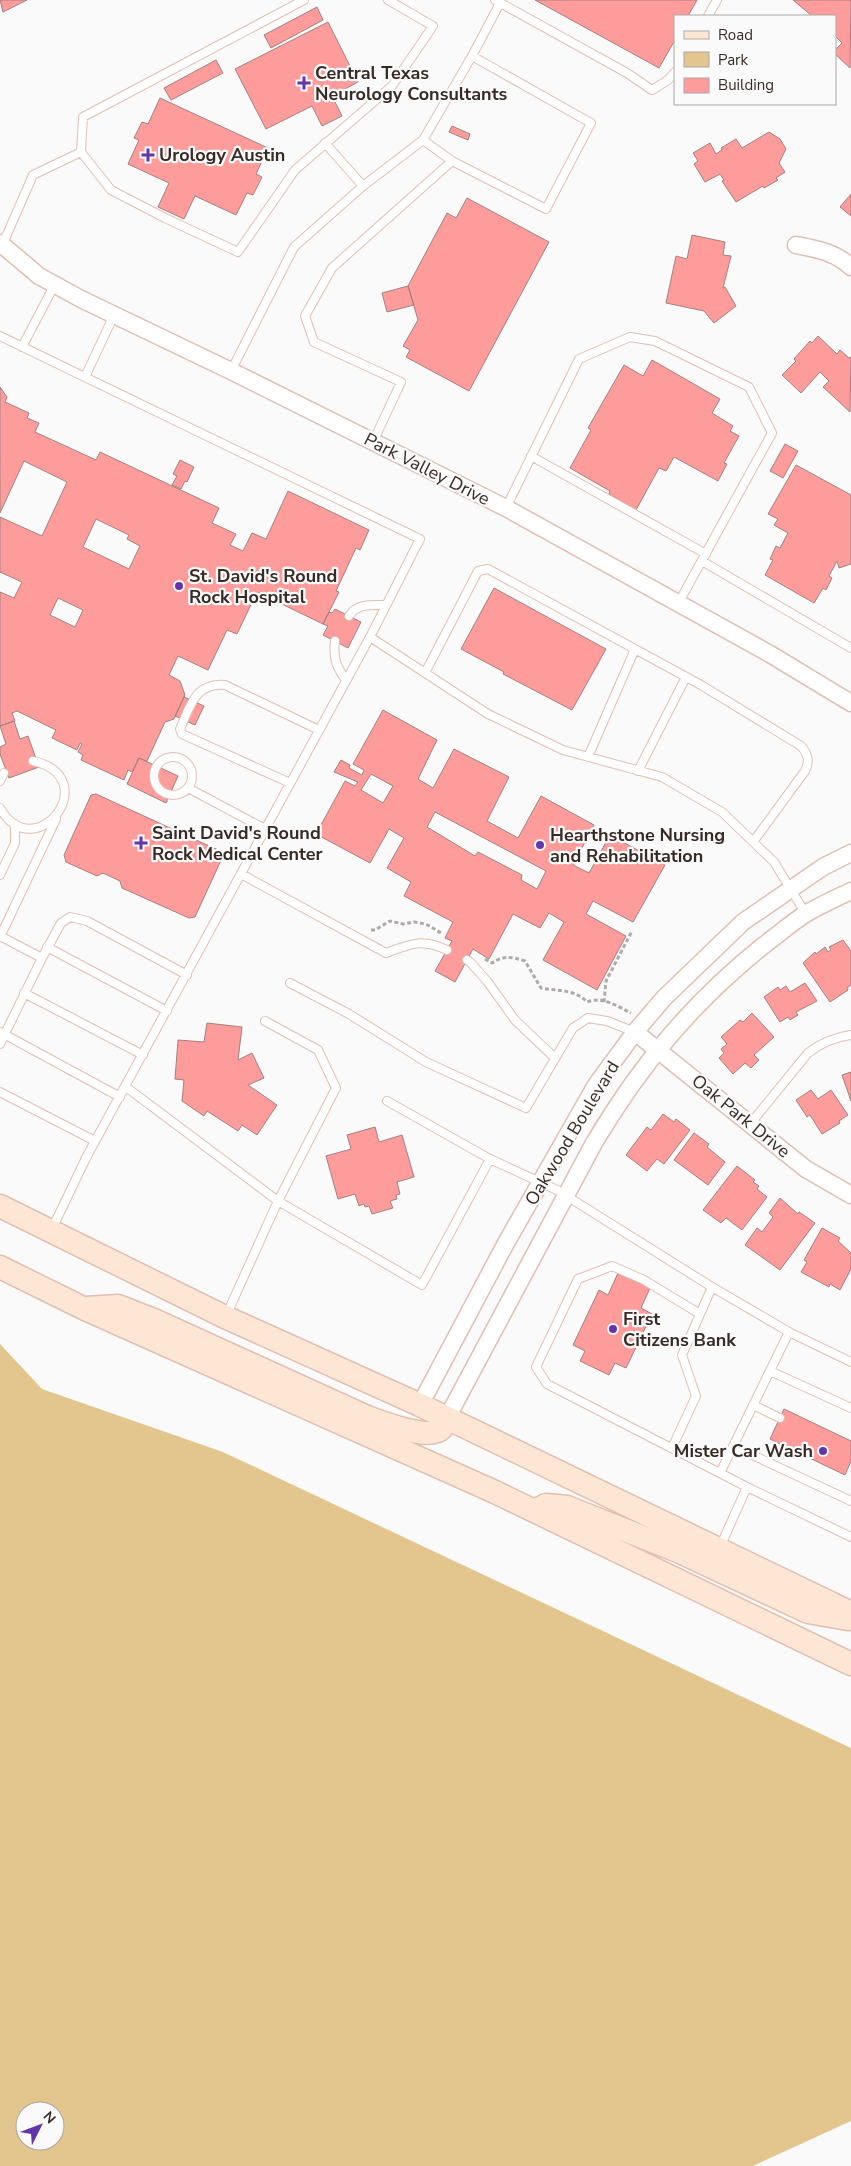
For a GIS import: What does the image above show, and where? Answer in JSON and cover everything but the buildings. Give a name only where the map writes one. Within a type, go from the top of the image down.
[{"type":"main road","points":[[0,1206],[225,1317],[448,1418],[851,1613]]},
{"type":"main road","points":[[0,1267],[83,1308],[535,1511],[851,1664]]},
{"type":"main road","points":[[83,1308],[118,1306],[156,1321],[366,1417],[396,1427],[425,1433],[434,1432],[440,1430],[448,1418]]},
{"type":"main road","points":[[535,1511],[546,1505],[567,1507],[680,1552],[808,1612],[851,1619]]},
{"type":"street","name":"Park Valley Drive","points":[[1,244],[39,276],[114,315],[506,508],[679,602],[851,703]]},
{"type":"street","points":[[796,245],[824,251],[842,258],[851,267]]},
{"type":"street","name":"Oakwood Boulevard","points":[[420,1405],[506,1243],[596,1085],[635,1032],[664,998],[744,922],[822,868],[851,853]]},
{"type":"street","name":"Oakwood Boulevard","points":[[448,1418],[566,1196],[620,1100],[657,1049],[710,993],[748,958],[806,914],[851,891]]},
{"type":"street","name":"Oak Park Drive","points":[[635,1032],[806,1168],[851,1195]]},
{"type":"lane","points":[[304,0],[83,117],[81,152],[111,190],[238,252],[295,170],[392,86],[432,26],[388,0]]},
{"type":"lane","points":[[709,15],[717,0]]},
{"type":"lane","points":[[231,371],[294,247],[363,186],[423,140],[472,56],[498,1],[627,73],[652,90],[668,80],[674,73]]},
{"type":"lane","points":[[423,140],[452,161],[546,209],[591,123],[472,56]]},
{"type":"lane","points":[[325,143],[363,186]]},
{"type":"lane","points":[[1,244],[33,175],[81,152]]},
{"type":"lane","points":[[373,442],[401,382],[314,342],[305,316],[332,268],[452,161]]},
{"type":"lane","points":[[22,347],[54,284]]},
{"type":"lane","points":[[85,377],[114,315]]},
{"type":"lane","points":[[0,336],[420,539],[370,636],[187,975],[95,1141],[52,1230]]},
{"type":"lane","points":[[506,508],[579,359],[630,337],[655,341],[749,387],[772,433],[679,602]]},
{"type":"lane","points":[[531,456],[706,554]]},
{"type":"lane","points":[[702,562],[851,648]]},
{"type":"lane","points":[[425,673],[478,571],[488,569],[686,677],[801,746],[806,752],[808,765],[805,771],[752,842]]},
{"type":"lane","points":[[349,616],[353,610],[364,605],[386,605]]},
{"type":"lane","points":[[370,636],[488,714],[563,750],[662,777],[722,812],[774,862],[806,914]]},
{"type":"lane","points":[[335,641],[333,654],[338,670],[346,680]]},
{"type":"lane","points":[[588,757],[635,649]]},
{"type":"lane","points":[[638,771],[686,677]]},
{"type":"lane","points":[[290,783],[182,734],[180,729],[196,695],[208,686],[216,684],[225,685],[319,730]]},
{"type":"lane","points":[[176,757],[182,759],[192,772],[188,788],[178,795],[165,794],[156,785],[154,779],[156,766],[165,758],[176,757]]},
{"type":"lane","points":[[33,761],[45,763],[55,770],[61,780],[64,804],[0,936],[42,958]]},
{"type":"lane","points":[[0,781],[4,773]]},
{"type":"lane","points":[[188,788],[265,830]]},
{"type":"lane","points":[[0,808],[7,819],[26,828],[38,828],[50,822],[58,814]]},
{"type":"lane","points":[[0,875],[15,843],[15,824]]},
{"type":"lane","points":[[241,874],[386,953],[411,944],[432,943],[446,950]]},
{"type":"lane","points":[[0,1044],[2,1033],[47,947],[61,923],[70,917],[87,920],[187,975]]},
{"type":"lane","points":[[47,947],[167,1011]]},
{"type":"lane","points":[[466,960],[487,981],[515,1020],[555,1058]]},
{"type":"lane","points":[[290,983],[349,1014],[426,1062],[526,1108],[573,1028],[588,1018],[607,1021],[635,1032]]},
{"type":"lane","points":[[24,993],[143,1056]]},
{"type":"lane","points":[[225,1317],[278,1201],[336,1088],[318,1050],[265,1021]]},
{"type":"lane","points":[[2,1033],[120,1097]]},
{"type":"lane","points":[[750,1124],[808,1053],[817,1046],[833,1039],[851,1036]]},
{"type":"lane","points":[[126,1087],[278,1201],[422,1284],[490,1159]]},
{"type":"lane","points":[[0,1092],[95,1141]]},
{"type":"lane","points":[[387,1101],[490,1159],[542,1182],[712,1287],[789,1332],[851,1362]]},
{"type":"lane","points":[[700,1314],[644,1280],[612,1266],[578,1279],[536,1367],[547,1384],[747,1487],[851,1537]]},
{"type":"lane","points":[[672,1448],[696,1396],[682,1355],[712,1287]]},
{"type":"lane","points":[[720,1473],[789,1332]]},
{"type":"lane","points":[[770,1371],[851,1408]]},
{"type":"lane","points":[[753,1405],[780,1418]]},
{"type":"lane","points":[[733,1446],[851,1502]]},
{"type":"lane","points":[[719,1548],[747,1487]]},
{"type":"path","points":[[367,930],[375,930],[390,921],[402,924],[414,922],[426,924],[446,936]]},
{"type":"path","points":[[604,1002],[606,981],[632,931]]},
{"type":"path","points":[[478,956],[492,963],[500,958],[511,956],[525,961],[541,988],[556,988],[582,996],[587,1002],[594,999],[615,1004],[632,1013],[637,1010]]},
{"type":"green space","points":[[0,1344],[42,1389],[223,1452],[851,1748],[851,2121],[753,2166],[0,2166]]},
{"type":"place","name":"Central Texas Neurology Consultants","points":[[304,83]]},
{"type":"place","name":"Urology Austin","points":[[148,155]]},
{"type":"place","name":"St. David's Round Rock Hospital","points":[[179,586]]},
{"type":"place","name":"Saint David's Round Rock Medical Center","points":[[141,843]]},
{"type":"place","name":"Hearthstone Nursing and Rehabilitation","points":[[540,845]]},
{"type":"place","name":"First Citizens Bank","points":[[613,1329]]},
{"type":"place","name":"Mister Car Wash","points":[[823,1451]]}]
